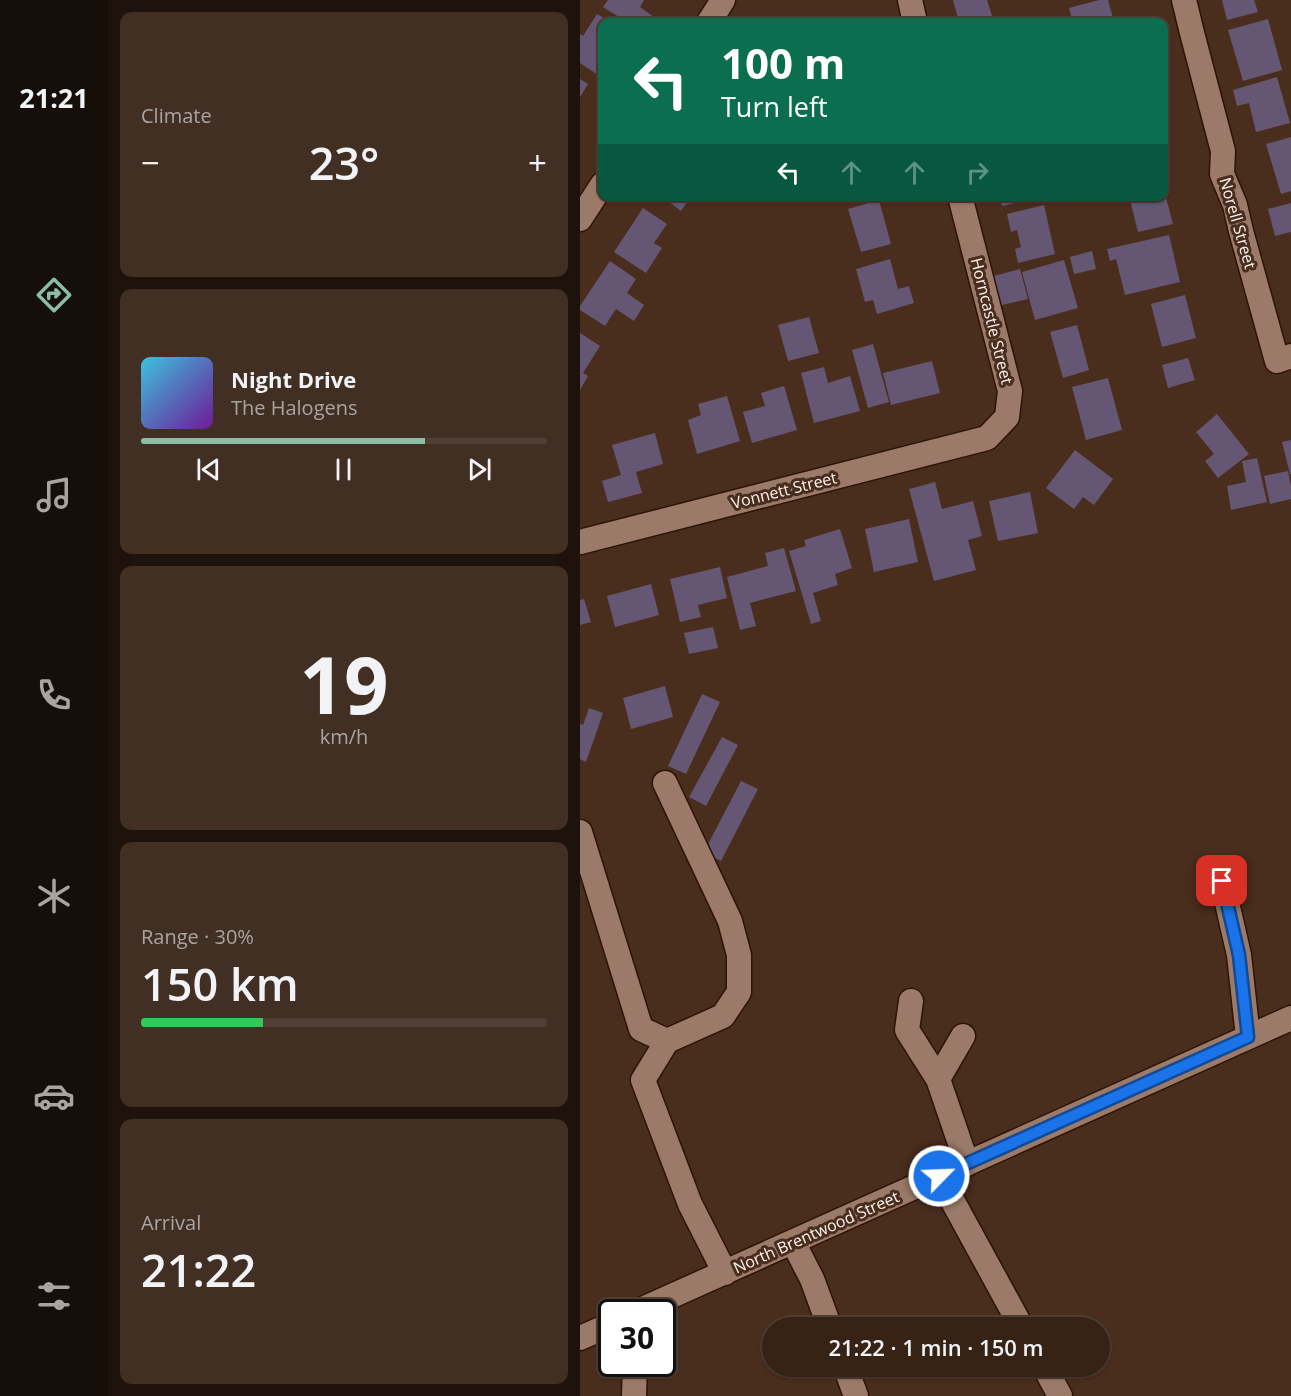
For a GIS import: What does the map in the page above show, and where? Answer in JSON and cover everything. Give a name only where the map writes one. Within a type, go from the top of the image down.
[{"type":"street","points":[[712,18],[723,0]]},
{"type":"street","points":[[910,0],[914,18]]},
{"type":"street","name":"Norell Street","points":[[1184,0],[1223,151],[1222,174],[1235,205],[1277,361],[1291,356]]},
{"type":"street","points":[[580,219],[598,191]]},
{"type":"street","name":"Horncastle Street","points":[[961,201],[1010,391],[1007,417],[987,438]]},
{"type":"street","name":"Vonnett Street","points":[[580,542],[987,438]]},
{"type":"street","points":[[665,783],[730,921],[739,955],[739,992],[724,1016],[667,1041],[643,1080],[690,1204],[725,1273]]},
{"type":"street","points":[[580,832],[641,1029],[667,1041]]},
{"type":"street","points":[[1222,881],[1239,955],[1248,1037]]},
{"type":"street","points":[[911,1001],[907,1030],[938,1078],[967,1164]]},
{"type":"street","name":"North Brentwood Street","points":[[667,1299],[1291,1018]]},
{"type":"street","points":[[938,1078],[963,1036]]},
{"type":"street","points":[[939,1176],[1016,1317]]},
{"type":"street","points":[[793,1242],[812,1279],[826,1317]]},
{"type":"street","points":[[580,1338],[598,1330]]},
{"type":"street","points":[[634,1396],[635,1377]]},
{"type":"street","points":[[849,1377],[856,1396]]},
{"type":"street","points":[[1050,1377],[1060,1396]]},
{"type":"building","points":[[608,0],[644,0],[640,7],[655,18],[621,18],[603,7]]},
{"type":"building","points":[[953,0],[987,0],[993,18],[958,18]]},
{"type":"building","points":[[1099,0],[1108,0],[1113,18],[1072,18],[1069,8]]},
{"type":"building","points":[[1222,0],[1254,0],[1258,12],[1227,20]]},
{"type":"building","points":[[597,14],[604,18],[598,18],[598,75],[580,63],[580,34],[583,36]]},
{"type":"building","points":[[1268,19],[1282,70],[1243,81],[1228,30]]},
{"type":"building","points":[[1277,77],[1290,123],[1256,132],[1249,103],[1237,106],[1233,90]]},
{"type":"building","points":[[580,79],[588,84],[580,97]]},
{"type":"building","points":[[1291,137],[1291,191],[1281,194],[1266,144]]},
{"type":"building","points":[[668,201],[688,201],[681,211]]},
{"type":"building","points":[[879,201],[891,244],[861,252],[848,209]]},
{"type":"building","points":[[1001,201],[1024,201],[1002,206]]},
{"type":"building","points":[[1130,201],[1167,201],[1173,224],[1138,232]]},
{"type":"building","points":[[1291,203],[1291,232],[1275,236],[1268,209]]},
{"type":"building","points":[[1044,205],[1055,254],[1018,263],[1015,249],[1021,247],[1017,230],[1011,232],[1007,214]]},
{"type":"building","points":[[643,208],[667,224],[654,243],[662,248],[646,273],[614,252]]},
{"type":"building","points":[[1169,235],[1180,282],[1125,295],[1116,259],[1110,261],[1107,249]]},
{"type":"building","points":[[1092,251],[1096,269],[1074,274],[1070,257]]},
{"type":"building","points":[[890,259],[898,289],[909,286],[914,303],[877,314],[873,300],[865,302],[856,269]]},
{"type":"building","points":[[1064,260],[1078,308],[1035,320],[1022,272]]},
{"type":"building","points":[[610,261],[636,279],[627,293],[644,305],[634,321],[616,309],[605,326],[580,310],[580,306]]},
{"type":"building","points":[[1020,269],[1028,299],[998,306],[990,277]]},
{"type":"building","points":[[1185,295],[1196,338],[1162,347],[1151,304]]},
{"type":"building","points":[[809,317],[819,353],[788,361],[778,325]]},
{"type":"building","points":[[1077,325],[1089,370],[1063,378],[1050,332]]},
{"type":"building","points":[[580,333],[600,346],[583,373],[588,376],[580,390]]},
{"type":"building","points":[[873,344],[889,402],[868,408],[852,350]]},
{"type":"building","points":[[1188,358],[1195,380],[1168,388],[1162,365]]},
{"type":"building","points":[[932,361],[940,393],[891,405],[883,373]]},
{"type":"building","points":[[824,367],[828,383],[850,376],[860,411],[814,423],[801,373]]},
{"type":"building","points":[[1108,378],[1122,430],[1086,440],[1072,387]]},
{"type":"building","points":[[784,386],[797,430],[752,443],[743,412],[765,406],[761,393]]},
{"type":"building","points":[[727,396],[740,441],[697,454],[688,420],[701,415],[698,404]]},
{"type":"building","points":[[1217,414],[1249,454],[1218,478],[1205,461],[1214,454],[1196,432]]},
{"type":"building","points":[[655,433],[663,464],[636,472],[642,493],[608,502],[602,481],[621,475],[612,445]]},
{"type":"building","points":[[1291,440],[1291,474],[1290,474],[1282,442]]},
{"type":"building","points":[[1075,450],[1113,479],[1094,505],[1083,497],[1074,509],[1046,488]]},
{"type":"building","points":[[1257,458],[1267,502],[1231,510],[1227,486],[1246,482],[1242,461]]},
{"type":"building","points":[[1288,471],[1291,499],[1270,504],[1264,476]]},
{"type":"building","points":[[935,482],[942,509],[973,501],[982,536],[968,540],[976,570],[934,581],[909,489]]},
{"type":"building","points":[[1030,492],[1038,533],[998,541],[989,501]]},
{"type":"building","points":[[909,519],[918,562],[874,572],[865,529]]},
{"type":"building","points":[[840,529],[852,568],[835,574],[838,585],[813,593],[821,621],[811,624],[789,551],[806,546],[804,540]]},
{"type":"building","points":[[784,548],[796,591],[750,603],[756,626],[740,630],[727,577],[768,566],[765,553]]},
{"type":"building","points":[[720,567],[727,598],[698,605],[701,617],[680,622],[670,579]]},
{"type":"building","points":[[651,584],[659,615],[615,627],[607,596]]},
{"type":"building","points":[[584,599],[591,622],[580,625],[580,600]]},
{"type":"building","points":[[713,627],[718,648],[689,654],[684,633]]},
{"type":"building","points":[[665,686],[673,717],[631,729],[623,698]]},
{"type":"building","points":[[702,694],[720,702],[686,774],[668,766]]},
{"type":"building","points":[[589,708],[603,713],[586,762],[580,759],[580,724],[583,725]]},
{"type":"building","points":[[722,737],[738,745],[706,806],[689,797]]},
{"type":"building","points":[[741,781],[758,789],[721,861],[704,852]]},
{"type":"route","points":[[939,1176],[1248,1037],[1239,955],[1222,881]]}]
